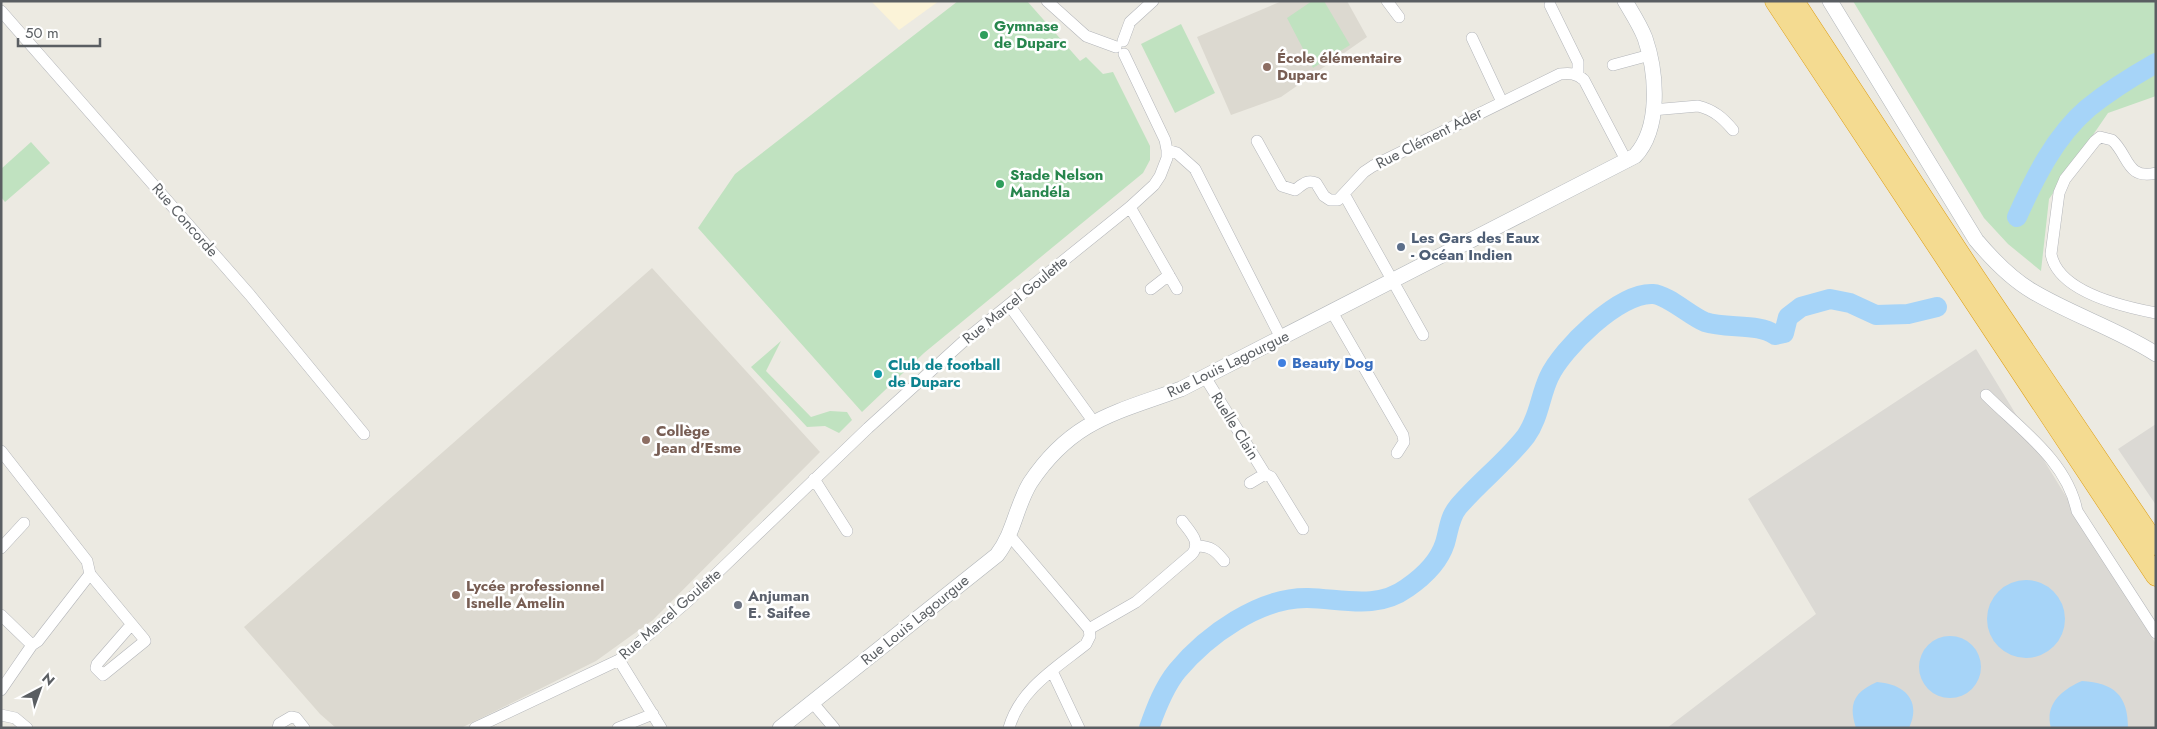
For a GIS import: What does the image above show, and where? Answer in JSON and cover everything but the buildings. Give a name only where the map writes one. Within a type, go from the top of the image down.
[{"type":"highway","points":[[1775,1],[2156,576]]},
{"type":"highway","points":[[1794,1],[1975,277],[2156,545]]},
{"type":"main road","name":"Rue Louis Lagourgue","points":[[780,728],[997,555],[1010,536],[1023,498],[1031,483],[1068,440],[1094,421],[1110,413],[1181,389],[1627,162],[1635,156],[1647,139],[1652,110],[1650,55],[1644,36],[1625,1]]},
{"type":"main road","points":[[1830,1],[1976,240],[1993,260],[2032,291],[2133,340],[2156,354]]},
{"type":"main road","points":[[2133,340],[2156,345]]},
{"type":"street","points":[[1047,1],[1086,36],[1121,47]]},
{"type":"street","points":[[1153,1],[1130,22],[1121,47],[1165,140],[1167,150],[1177,153],[1195,169],[1281,338]]},
{"type":"street","points":[[1387,1],[1399,17]]},
{"type":"street","points":[[1550,4],[1578,62],[1578,75],[1590,89],[1627,162]]},
{"type":"street","name":"Rue Concorde","points":[[1,11],[250,295],[364,434]]},
{"type":"street","points":[[1472,38],[1502,102]]},
{"type":"street","points":[[1613,65],[1650,55]]},
{"type":"street","name":"Rue Clément Ader","points":[[1344,194],[1354,182],[1373,166],[1560,74],[1578,75]]},
{"type":"street","points":[[1652,110],[1698,106],[1723,118],[1733,130]]},
{"type":"street","points":[[2156,173],[2145,176],[2135,172],[2112,140],[2100,137],[2066,178],[2059,193],[2051,254],[2053,264],[2060,272],[2081,288],[2111,302],[2156,313]]},
{"type":"street","points":[[1257,141],[1278,182],[1286,189],[1295,190],[1306,182],[1312,181],[1316,182],[1324,196],[1330,200],[1338,200],[1344,194],[1423,335]]},
{"type":"street","name":"Rue Marcel Goulette","points":[[475,728],[619,660],[688,601],[814,479],[958,346],[1130,207],[1160,176],[1167,158],[1167,150]]},
{"type":"street","points":[[1130,207],[1177,288]]},
{"type":"street","points":[[1151,290],[1170,275]]},
{"type":"street","points":[[1009,305],[1094,421]]},
{"type":"street","points":[[1332,312],[1403,436],[1404,442],[1397,453]]},
{"type":"street","name":"Ruelle Clain","points":[[1205,377],[1265,474],[1271,477],[1303,529]]},
{"type":"street","points":[[1986,395],[2054,463],[2071,490],[2077,511],[2156,633]]},
{"type":"street","points":[[1,451],[86,561],[90,574],[144,639],[144,644],[103,675],[96,668],[97,664],[131,625]]},
{"type":"street","name":"Ruelle Clain","points":[[1250,483],[1265,474]]},
{"type":"street","points":[[814,479],[847,531]]},
{"type":"street","points":[[1182,520],[1193,536],[1197,546]]},
{"type":"street","points":[[1,548],[24,524]]},
{"type":"street","points":[[1009,728],[1020,702],[1035,684],[1086,644],[1090,636],[1089,629],[1010,536]]},
{"type":"street","points":[[1089,629],[1136,602],[1192,554],[1197,546]]},
{"type":"street","points":[[1197,546],[1210,547],[1224,561]]},
{"type":"street","points":[[1,690],[32,645],[38,641],[90,574]]},
{"type":"street","points":[[1,614],[32,645]]},
{"type":"street","points":[[619,660],[661,728]]},
{"type":"street","points":[[1052,671],[1079,728]]},
{"type":"street","points":[[812,702],[834,728]]},
{"type":"street","points":[[618,728],[653,714]]},
{"type":"street","points":[[1,715],[14,718],[27,728]]},
{"type":"street","points":[[278,728],[278,724],[291,717],[296,718],[304,728]]},
{"type":"shaded area","points":[[871,1],[939,1],[899,30]]},
{"type":"shaded area","name":"École élémentaire Duparc","points":[[1282,1],[1347,1],[1367,37],[1281,97],[1231,115],[1197,37]]},
{"type":"shaded area","points":[[652,268],[820,452],[653,620],[596,661],[461,728],[336,728],[320,714],[244,627]]},
{"type":"shaded area","points":[[1976,349],[2156,644],[2156,728],[1667,728],[1816,614],[1748,499]]},
{"type":"shaded area","points":[[2156,424],[2156,505],[2118,449]]},
{"type":"green space","points":[[958,1],[1027,1],[1080,61],[1086,57],[1103,74],[1113,72],[1150,146],[1150,160],[1143,173],[924,353],[862,412],[698,228],[735,174]]},
{"type":"green space","points":[[1312,1],[1324,1],[1350,45],[1313,68],[1287,18]]},
{"type":"green space","points":[[1853,1],[2156,1],[2156,96],[2108,113],[2049,199],[2041,271],[2008,244],[1984,218]]},
{"type":"green space","points":[[1181,24],[1215,93],[1175,113],[1141,44]]},
{"type":"green space","points":[[31,142],[50,163],[5,202],[1,197],[1,169]]},
{"type":"green space","points":[[781,341],[766,371],[811,417],[830,411],[847,412],[852,420],[839,433],[825,426],[807,427],[751,367]]},
{"type":"water","points":[[2018,580],[2034,580],[2048,586],[2059,597],[2065,611],[2065,627],[2059,641],[2048,652],[2034,658],[2018,658],[2004,652],[1993,641],[1987,627],[1987,611],[1993,597],[2004,586]]},
{"type":"water","points":[[1950,636],[1962,639],[1972,645],[1978,655],[1981,667],[1978,679],[1972,689],[1962,695],[1950,698],[1938,695],[1928,689],[1922,679],[1919,667],[1922,655],[1928,645],[1938,639]]},
{"type":"water","points":[[2082,681],[2103,685],[2117,693],[2125,707],[2128,728],[2051,728],[2050,712],[2053,705],[2068,688]]},
{"type":"water","points":[[1877,682],[1895,686],[1908,695],[1913,709],[1909,728],[1856,728],[1853,712],[1855,700],[1863,690]]},
{"type":"waterway","points":[[2017,217],[2046,159],[2076,119],[2104,96],[2156,63]]},
{"type":"waterway","points":[[1149,728],[1164,691],[1172,677],[1189,657],[1219,632],[1253,611],[1290,599],[1308,598],[1359,602],[1384,599],[1396,595],[1419,579],[1430,569],[1439,556],[1455,511],[1526,436],[1534,422],[1543,392],[1556,365],[1593,324],[1624,302],[1639,296],[1659,295],[1705,322],[1752,327],[1769,331],[1775,335],[1784,333],[1788,317],[1801,307],[1830,299],[1850,303],[1876,315],[1908,314],[1937,307]]},
{"type":"place","name":"Gymnase de Duparc","points":[[984,35]]},
{"type":"place","name":"École élémentaire Duparc","points":[[1267,67]]},
{"type":"place","name":"Stade Nelson Mandéla","points":[[1000,184]]},
{"type":"place","name":"Les Gars des Eaux - Océan Indien","points":[[1401,247]]},
{"type":"place","name":"Beauty Dog","points":[[1282,363]]},
{"type":"place","name":"Club de football de Duparc","points":[[878,374]]},
{"type":"place","name":"Collège Jean d'Esme","points":[[646,440]]},
{"type":"place","name":"Lycée professionnel Isnelle Amelin","points":[[456,595]]},
{"type":"place","name":"Anjuman E. Saifee","points":[[738,605]]}]
